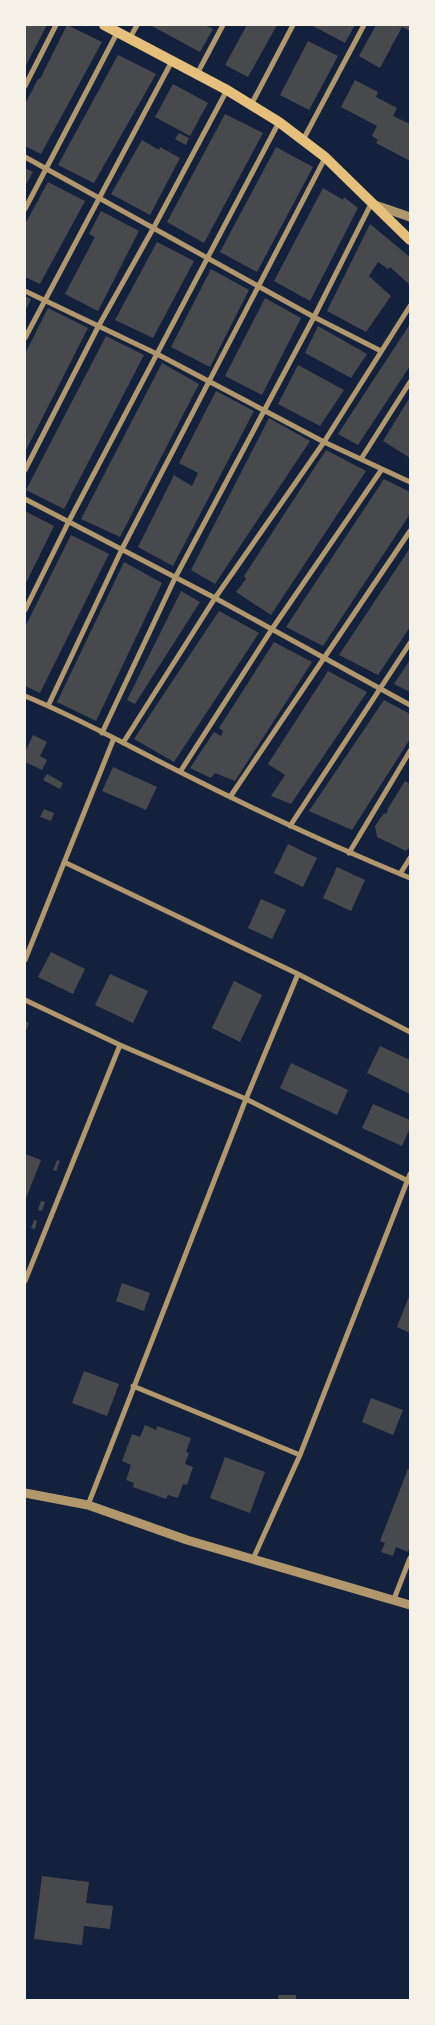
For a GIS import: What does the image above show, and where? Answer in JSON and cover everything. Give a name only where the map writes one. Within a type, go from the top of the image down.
[{"type":"main road","points":[[104,25],[227,90],[279,122],[325,157],[410,240]]},
{"type":"street","points":[[25,86],[56,25]]},
{"type":"street","points":[[129,39],[137,25]]},
{"type":"street","points":[[197,74],[223,25]]},
{"type":"street","points":[[251,106],[293,25]]},
{"type":"street","points":[[302,140],[364,25]]},
{"type":"street","points":[[25,209],[117,32]]},
{"type":"street","points":[[25,338],[172,61]]},
{"type":"street","points":[[25,470],[98,327],[227,90]]},
{"type":"street","points":[[25,610],[207,256],[279,122]]},
{"type":"street","points":[[25,156],[314,317],[381,351]]},
{"type":"street","points":[[48,706],[122,549],[260,286],[325,157]]},
{"type":"street","points":[[102,733],[175,578],[314,317],[371,204],[409,215]]},
{"type":"street","points":[[25,291],[157,354],[324,442],[410,482]]},
{"type":"street","points":[[123,743],[216,598],[324,442],[410,306]]},
{"type":"street","points":[[361,459],[410,382]]},
{"type":"street","points":[[180,772],[272,629],[382,469]]},
{"type":"street","points":[[25,499],[216,598],[410,704]]},
{"type":"street","points":[[230,797],[410,532]]},
{"type":"street","points":[[290,826],[410,642]]},
{"type":"street","points":[[25,696],[290,826],[410,878]]},
{"type":"street","points":[[25,960],[114,738]]},
{"type":"street","points":[[349,853],[410,751]]},
{"type":"street","points":[[400,874],[410,858]]},
{"type":"street","points":[[64,862],[298,974],[410,1032]]},
{"type":"street","points":[[88,1505],[246,1099],[298,974]]},
{"type":"street","points":[[25,1000],[246,1099],[409,1181]]},
{"type":"street","points":[[25,1280],[120,1044]]},
{"type":"street","points":[[253,1559],[300,1455],[409,1181],[410,1174]]},
{"type":"street","points":[[133,1386],[300,1455]]},
{"type":"street","points":[[25,1493],[88,1505],[187,1540],[410,1605]]},
{"type":"street","points":[[394,1600],[410,1558]]},
{"type":"building","points":[[25,25],[47,25],[25,67]]},
{"type":"building","points":[[67,25],[102,42],[41,154],[25,146],[25,104],[38,79],[40,79]]},
{"type":"building","points":[[150,25],[205,25],[213,29],[200,52]]},
{"type":"building","points":[[247,25],[277,25],[248,77],[225,65]]},
{"type":"building","points":[[311,25],[355,25],[345,43]]},
{"type":"building","points":[[376,25],[410,25],[410,31],[402,27],[380,68],[359,56]]},
{"type":"building","points":[[308,41],[338,56],[309,110],[280,95]]},
{"type":"building","points":[[118,55],[156,74],[94,183],[58,165]]},
{"type":"building","points":[[355,80],[378,92],[376,97],[397,108],[393,116],[410,124],[410,161],[376,143],[378,140],[372,136],[377,126],[341,107]]},
{"type":"building","points":[[173,84],[208,103],[190,136],[155,117]]},
{"type":"building","points":[[225,114],[263,133],[204,243],[167,222]]},
{"type":"building","points":[[179,133],[189,138],[186,145],[175,139]]},
{"type":"building","points":[[142,140],[159,150],[160,147],[180,158],[150,215],[111,194]]},
{"type":"building","points":[[276,147],[313,167],[257,272],[220,252]]},
{"type":"building","points":[[25,168],[33,172],[25,186]]},
{"type":"building","points":[[48,182],[85,201],[40,284],[25,277],[25,224]]},
{"type":"building","points":[[323,188],[343,200],[344,197],[358,208],[310,301],[274,281]]},
{"type":"building","points":[[101,211],[139,231],[98,311],[65,294],[95,237],[89,234]]},
{"type":"building","points":[[370,224],[410,257],[410,285],[390,267],[388,269],[378,262],[369,276],[391,296],[366,332],[327,311]]},
{"type":"building","points":[[157,242],[194,261],[153,338],[115,320]]},
{"type":"building","points":[[211,269],[249,290],[210,367],[171,347]]},
{"type":"building","points":[[25,296],[31,299],[25,311]]},
{"type":"building","points":[[265,298],[301,318],[262,395],[225,376]]},
{"type":"building","points":[[48,308],[88,328],[25,452],[25,354]]},
{"type":"building","points":[[410,324],[410,366],[358,445],[338,434]]},
{"type":"building","points":[[318,326],[367,354],[351,378],[305,353]]},
{"type":"building","points":[[106,336],[144,355],[64,509],[26,490]]},
{"type":"building","points":[[162,363],[199,384],[120,537],[81,519]]},
{"type":"building","points":[[298,365],[344,390],[320,426],[278,404]]},
{"type":"building","points":[[216,391],[254,411],[173,566],[138,547],[174,475],[192,486],[198,473],[179,463]]},
{"type":"building","points":[[410,397],[410,458],[383,441]]},
{"type":"building","points":[[269,418],[310,441],[215,584],[191,570]]},
{"type":"building","points":[[326,450],[366,471],[271,615],[236,592],[246,579],[244,576]]},
{"type":"building","points":[[384,479],[410,492],[410,514],[323,646],[286,627]]},
{"type":"building","points":[[25,511],[54,526],[25,585]]},
{"type":"building","points":[[71,535],[109,554],[40,693],[25,686],[25,627]]},
{"type":"building","points":[[410,548],[410,627],[378,675],[339,655]]},
{"type":"building","points":[[124,562],[162,583],[96,721],[57,702]]},
{"type":"building","points":[[181,591],[200,602],[135,704],[127,700]]},
{"type":"building","points":[[219,611],[259,633],[174,762],[134,739]]},
{"type":"building","points":[[274,642],[312,662],[235,781],[215,773],[211,778],[190,768],[214,732],[221,736],[223,731],[219,728]]},
{"type":"building","points":[[410,660],[410,692],[394,684]]},
{"type":"building","points":[[328,671],[367,692],[291,804],[271,796],[285,775],[268,764]]},
{"type":"building","points":[[384,700],[410,714],[410,739],[352,830],[309,811]]},
{"type":"building","points":[[33,735],[47,742],[40,756],[47,760],[42,770],[25,762],[25,752]]},
{"type":"building","points":[[113,767],[157,787],[146,810],[102,791]]},
{"type":"building","points":[[47,774],[63,783],[60,789],[43,780]]},
{"type":"building","points":[[405,781],[410,784],[410,847],[406,851],[377,837],[375,826],[384,813],[386,814]]},
{"type":"building","points":[[44,809],[54,813],[51,821],[40,817]]},
{"type":"building","points":[[288,844],[317,858],[303,887],[274,873]]},
{"type":"building","points":[[337,867],[365,880],[351,911],[323,898]]},
{"type":"building","points":[[261,899],[286,910],[272,939],[248,928]]},
{"type":"building","points":[[51,952],[85,969],[73,994],[38,977]]},
{"type":"building","points":[[110,974],[148,991],[133,1023],[95,1005]]},
{"type":"building","points":[[234,981],[262,995],[240,1042],[212,1028]]},
{"type":"building","points":[[25,1021],[29,1023],[25,1033]]},
{"type":"building","points":[[380,1046],[410,1060],[410,1094],[367,1073]]},
{"type":"building","points":[[291,1063],[348,1090],[337,1115],[280,1088]]},
{"type":"building","points":[[373,1104],[410,1120],[410,1128],[402,1146],[362,1128]]},
{"type":"building","points":[[25,1154],[41,1160],[25,1201]]},
{"type":"building","points":[[57,1160],[60,1161],[56,1171],[53,1170]]},
{"type":"building","points":[[41,1201],[45,1202],[42,1211],[38,1210]]},
{"type":"building","points":[[34,1220],[37,1221],[35,1229],[31,1228]]},
{"type":"building","points":[[122,1283],[150,1293],[144,1311],[116,1301]]},
{"type":"building","points":[[410,1294],[410,1333],[397,1327]]},
{"type":"building","points":[[84,1371],[119,1384],[107,1416],[72,1403]]},
{"type":"building","points":[[371,1398],[403,1410],[393,1435],[362,1422]]},
{"type":"building","points":[[145,1425],[156,1430],[157,1426],[191,1438],[186,1452],[189,1453],[185,1464],[193,1467],[187,1485],[183,1484],[178,1498],[168,1495],[166,1499],[133,1487],[134,1483],[126,1480],[131,1465],[122,1461],[132,1434],[140,1437]]},
{"type":"building","points":[[225,1457],[265,1472],[250,1513],[210,1498]]},
{"type":"building","points":[[408,1469],[410,1470],[410,1547],[408,1552],[396,1547],[393,1556],[381,1552],[385,1543],[380,1541]]},
{"type":"building","points":[[42,1876],[89,1882],[86,1903],[113,1906],[110,1929],[84,1926],[82,1945],[34,1939]]},
{"type":"building","points":[[278,1995],[296,1995],[296,2000],[278,2000]]}]
